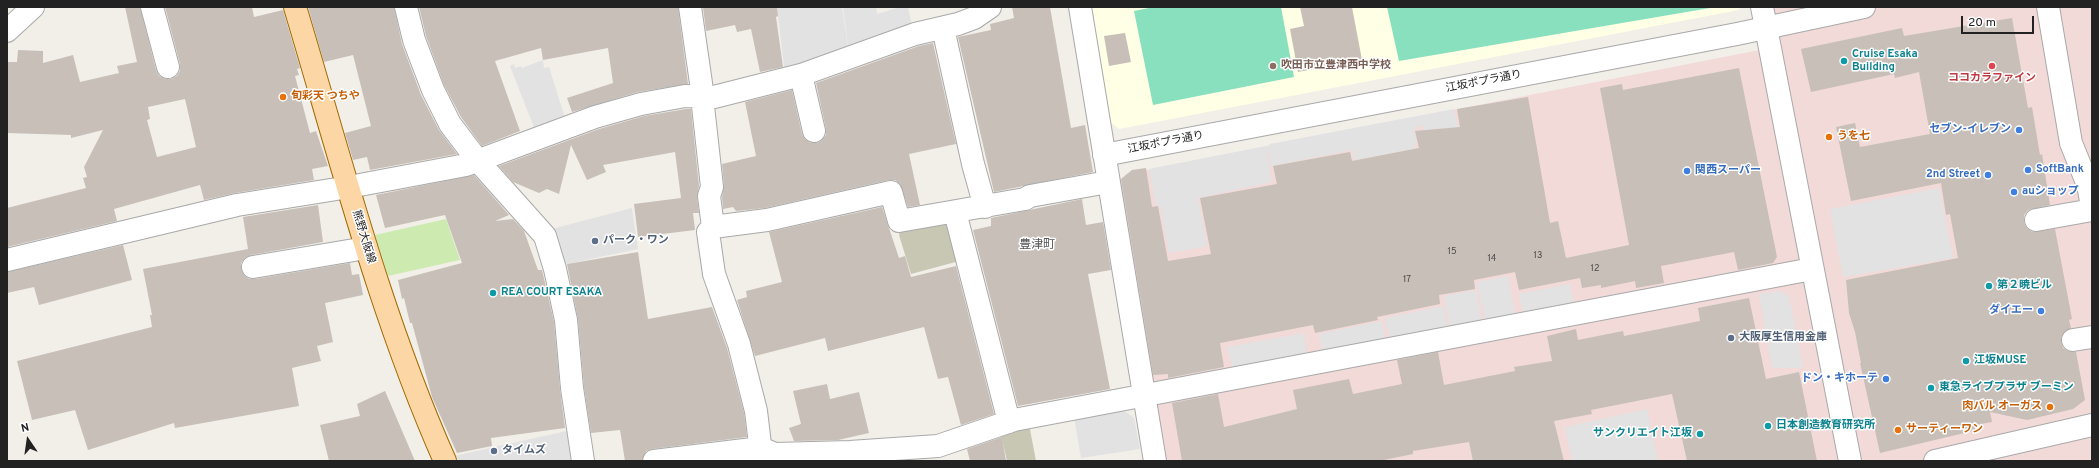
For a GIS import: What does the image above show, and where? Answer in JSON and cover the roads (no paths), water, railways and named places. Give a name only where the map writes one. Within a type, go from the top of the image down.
[{"type":"main road","name":"熊野大阪線","points":[[295,7],[366,248],[387,313],[445,461]]},
{"type":"street","points":[[7,31],[33,7]]},
{"type":"street","points":[[152,7],[168,67]]},
{"type":"street","points":[[406,7],[414,40],[433,90],[450,124],[478,161],[545,236],[555,269],[566,320],[572,388],[583,461]]},
{"type":"street","points":[[690,7],[702,90],[712,187],[709,196],[713,227]]},
{"type":"street","points":[[7,260],[237,205],[349,187],[478,161],[595,117],[641,104],[685,96],[714,97],[800,75],[914,34],[943,28],[974,18],[990,7]]},
{"type":"street","points":[[1080,7],[1155,461]]},
{"type":"street","name":"江坂ポプラ通り","points":[[1104,154],[1764,17],[1864,7]]},
{"type":"street","points":[[2048,7],[2071,143],[2088,185],[2092,206]]},
{"type":"street","points":[[1764,17],[1850,461]]},
{"type":"street","points":[[943,28],[973,164],[985,207]]},
{"type":"street","points":[[800,75],[814,131]]},
{"type":"street","points":[[762,454],[756,411],[739,344],[714,274],[708,232],[713,227],[767,220],[891,192],[899,221],[985,207],[1025,199],[1030,196],[1108,182]]},
{"type":"street","points":[[2036,220],[2092,210]]},
{"type":"street","points":[[955,212],[1009,422]]},
{"type":"street","points":[[253,267],[366,248]]},
{"type":"street","points":[[654,461],[762,454],[850,452],[938,446],[1009,422],[1812,269]]},
{"type":"street","points":[[1935,461],[2092,425]]},
{"type":"place","name":"Cruise Esaka Building","points":[[1844,61]]},
{"type":"place","name":"吹田市立豊津西中学校","points":[[1273,66]]},
{"type":"place","name":"ココカラファイン","points":[[1992,66]]},
{"type":"place","name":"旬彩天 つちや","points":[[283,97]]},
{"type":"place","name":"セブン-イレブン","points":[[2019,130]]},
{"type":"place","name":"うを七","points":[[1829,137]]},
{"type":"place","name":"SoftBank","points":[[2028,170]]},
{"type":"place","name":"関西スーパー","points":[[1687,171]]},
{"type":"place","name":"2nd Street","points":[[1988,175]]},
{"type":"place","name":"auショップ","points":[[2014,192]]},
{"type":"place","name":"パーク・ワン","points":[[595,241]]},
{"type":"place","name":"第２暁ビル","points":[[1989,286]]},
{"type":"place","name":"REA COURT ESAKA","points":[[493,293]]},
{"type":"place","name":"ダイエー","points":[[2041,311]]},
{"type":"place","name":"大阪厚生信用金庫","points":[[1731,338]]},
{"type":"place","name":"江坂MUSE","points":[[1966,361]]},
{"type":"place","name":"ドン・キホーテ","points":[[1886,379]]},
{"type":"place","name":"東急ライブプラザ ブーミン","points":[[1931,388]]},
{"type":"place","name":"肉バル オーガス","points":[[2050,407]]},
{"type":"place","name":"日本創造教育研究所","points":[[1768,426]]},
{"type":"place","name":"サーティーワン","points":[[1898,430]]},
{"type":"place","name":"サンクリエイト江坂","points":[[1700,434]]},
{"type":"place","name":"タイムズ","points":[[494,451]]},
{"type":"district","name":"豊津町","points":[[1037,246]]}]
